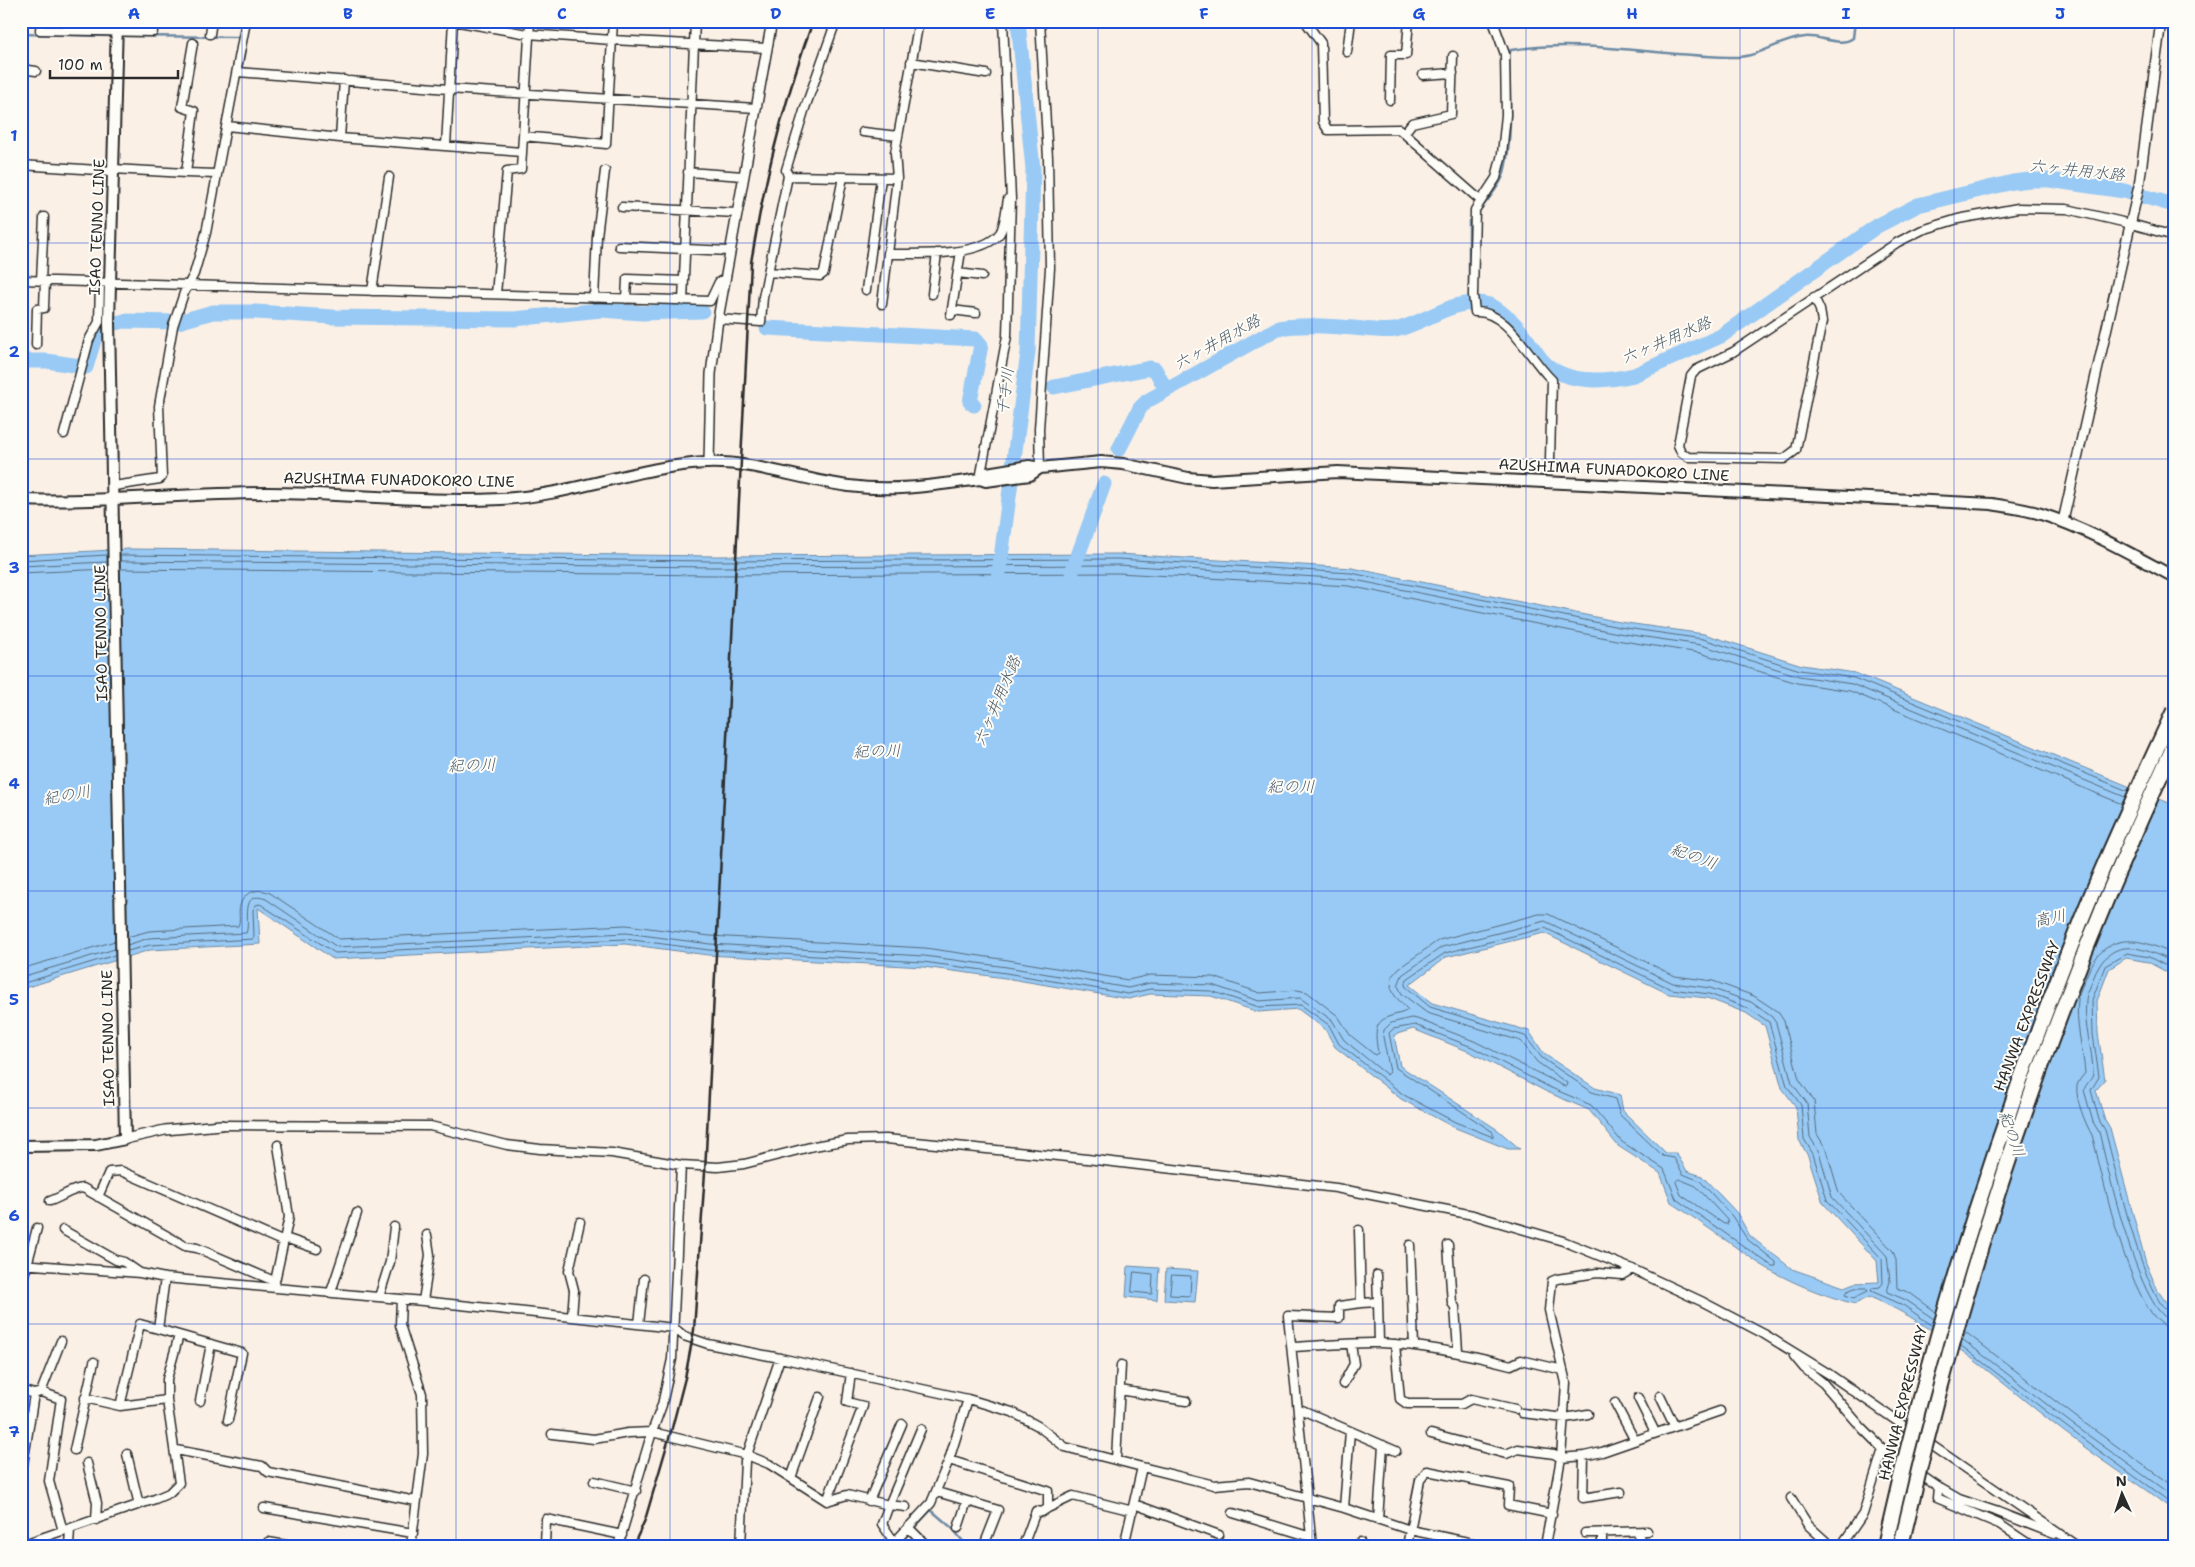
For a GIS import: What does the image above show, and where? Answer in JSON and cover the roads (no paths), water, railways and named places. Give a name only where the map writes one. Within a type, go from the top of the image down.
[{"type":"highway","name":"HANWA EXPRESSWAY","points":[[1885,1546],[1938,1332],[2005,1122],[2082,916],[2174,711]]},
{"type":"highway","name":"HANWA EXPRESSWAY","points":[[1901,1546],[1922,1452],[1953,1337],[1984,1230],[2018,1127],[2095,924],[2174,746]]},
{"type":"main road","name":"ISAO TENNO LINE","points":[[117,26],[113,170],[105,282],[114,486],[125,1139]]},
{"type":"main road","name":"AZUSHIMA FUNADOKORO LINE","points":[[21,500],[114,503],[268,493],[390,498],[502,499],[544,494],[684,464],[710,463],[753,466],[802,478],[849,486],[886,489],[923,487],[1040,468],[1101,462],[1123,464],[1188,478],[1212,480],[1338,472],[1656,486],[1992,504],[2040,514],[2063,522],[2129,552],[2174,577]]},
{"type":"main road","points":[[21,1146],[96,1145],[125,1139]]},
{"type":"street","points":[[41,21],[40,30],[117,26],[154,32]]},
{"type":"street","points":[[210,34],[212,21]]},
{"type":"street","points":[[114,486],[160,479],[162,477],[159,406],[173,323],[188,284],[194,274],[206,233],[216,174],[238,72],[246,21]]},
{"type":"street","points":[[446,146],[453,21],[528,34],[766,48]]},
{"type":"street","points":[[496,294],[507,171],[521,169],[530,21]]},
{"type":"street","points":[[522,136],[606,144],[613,21]]},
{"type":"street","points":[[683,301],[696,21]]},
{"type":"street","points":[[710,463],[711,374],[718,319],[772,21]]},
{"type":"street","points":[[718,319],[761,322],[763,297],[788,176],[786,170],[836,21]]},
{"type":"street","points":[[882,304],[897,178],[895,153],[919,21]]},
{"type":"street","points":[[984,478],[1007,336],[1011,185],[1003,21]]},
{"type":"street","points":[[1040,21],[1048,158],[1050,258],[1039,429],[1040,468]]},
{"type":"street","points":[[1305,21],[1321,43],[1322,122],[1324,127],[1328,130],[1399,129],[1405,132],[1480,200]]},
{"type":"street","points":[[1347,52],[1351,21]]},
{"type":"street","points":[[1390,100],[1391,55],[1406,55],[1409,21]]},
{"type":"street","points":[[1493,21],[1505,54],[1506,115],[1496,178],[1480,200],[1475,215],[1474,309],[1475,312],[1490,313],[1507,326],[1541,370],[1552,380],[1550,459]]},
{"type":"street","points":[[2063,522],[2139,186],[2161,21]]},
{"type":"street","points":[[186,173],[194,111],[182,107],[193,43]]},
{"type":"street","points":[[1405,132],[1412,124],[1451,114],[1453,56]]},
{"type":"street","points":[[911,62],[986,74]]},
{"type":"street","points":[[21,69],[36,71]]},
{"type":"street","points":[[238,72],[525,94],[756,108]]},
{"type":"street","points":[[1423,75],[1453,73]]},
{"type":"street","points":[[340,138],[344,80]]},
{"type":"street","points":[[227,126],[340,138],[522,152]]},
{"type":"street","points":[[863,132],[898,136]]},
{"type":"street","points":[[21,165],[216,174]]},
{"type":"street","points":[[594,298],[597,236],[605,171]]},
{"type":"street","points":[[688,172],[743,176]]},
{"type":"street","points":[[788,176],[897,178]]},
{"type":"street","points":[[372,291],[389,177]]},
{"type":"street","points":[[768,272],[820,276],[824,273],[842,177]]},
{"type":"street","points":[[866,290],[881,178]]},
{"type":"street","points":[[889,254],[961,251],[993,240],[1001,231],[1011,185]]},
{"type":"street","points":[[622,207],[736,213]]},
{"type":"street","points":[[1814,297],[1820,310],[1822,322],[1796,450],[1784,459],[1688,457],[1681,452],[1678,445],[1691,376],[1696,370],[1733,352],[1814,297],[1898,242],[1922,230],[1958,219],[2018,208],[2043,208],[2067,209],[2174,236]]},
{"type":"street","points":[[36,345],[38,309],[44,308],[44,217]]},
{"type":"street","points":[[619,246],[730,251]]},
{"type":"street","points":[[961,251],[952,313],[976,313]]},
{"type":"street","points":[[932,294],[937,253]]},
{"type":"street","points":[[958,273],[982,276]]},
{"type":"street","points":[[21,280],[710,301],[719,282],[724,278]]},
{"type":"street","points":[[626,299],[627,279],[684,281]]},
{"type":"street","points":[[64,434],[81,365],[89,340],[99,322],[105,282]]},
{"type":"street","points":[[125,1139],[165,1130],[221,1125],[430,1126],[507,1145],[612,1153],[681,1165],[718,1167],[744,1164],[814,1146],[848,1140],[886,1139],[1087,1159],[1336,1188],[1473,1215],[1563,1241],[1632,1269],[1703,1302],[1764,1334],[1829,1374],[2077,1546]]},
{"type":"street","points":[[274,1284],[289,1217],[278,1145]]},
{"type":"street","points":[[618,1546],[668,1380],[674,1328],[681,1165]]},
{"type":"street","points":[[98,1197],[109,1172],[121,1170],[285,1240],[317,1249]]},
{"type":"street","points":[[50,1200],[64,1196],[74,1189],[83,1188],[185,1246],[197,1248],[274,1284]]},
{"type":"street","points":[[331,1292],[357,1212]]},
{"type":"street","points":[[572,1317],[574,1290],[569,1271],[580,1222]]},
{"type":"street","points":[[379,1297],[390,1262],[394,1227]]},
{"type":"street","points":[[21,1287],[24,1264],[37,1228]]},
{"type":"street","points":[[63,1230],[116,1260],[124,1262],[140,1273]]},
{"type":"street","points":[[1359,1230],[1361,1303]]},
{"type":"street","points":[[422,1301],[430,1255],[427,1235]]},
{"type":"street","points":[[1410,1245],[1414,1346]]},
{"type":"street","points":[[1448,1245],[1458,1351]]},
{"type":"street","points":[[24,1264],[140,1273],[165,1278],[274,1284],[331,1292],[674,1328],[684,1336],[708,1344],[852,1373],[968,1399],[1012,1412],[1025,1418],[1065,1447],[1142,1468],[1214,1485],[1249,1482],[1344,1508],[1449,1542],[1487,1546]]},
{"type":"street","points":[[1546,1546],[1565,1418],[1566,1383],[1549,1310],[1552,1281],[1597,1274],[1622,1275],[1632,1269]]},
{"type":"street","points":[[1378,1274],[1379,1343]]},
{"type":"street","points":[[158,1329],[165,1278]]},
{"type":"street","points":[[639,1324],[644,1279]]},
{"type":"street","points":[[401,1299],[400,1325],[422,1394],[424,1416],[423,1454],[411,1546]]},
{"type":"street","points":[[1312,1546],[1288,1316],[1339,1318],[1339,1306],[1378,1302]]},
{"type":"street","points":[[120,1406],[140,1324],[242,1353],[228,1420]]},
{"type":"street","points":[[21,1545],[169,1493],[179,1483],[176,1450],[167,1400],[167,1379],[179,1335]]},
{"type":"street","points":[[23,1465],[38,1393],[61,1341]]},
{"type":"street","points":[[200,1401],[211,1344]]},
{"type":"street","points":[[1343,1384],[1354,1364],[1351,1344]]},
{"type":"street","points":[[1292,1347],[1395,1344],[1458,1351],[1511,1366],[1521,1360],[1563,1370]]},
{"type":"street","points":[[1395,1344],[1400,1400],[1407,1404],[1462,1404],[1471,1399],[1519,1411],[1565,1418],[1588,1414]]},
{"type":"street","points":[[1791,1352],[1804,1368],[1823,1383],[1883,1449],[1938,1487],[1959,1499],[2067,1539]]},
{"type":"street","points":[[740,1546],[747,1455],[780,1358]]},
{"type":"street","points":[[74,1450],[94,1362]]},
{"type":"street","points":[[1116,1460],[1121,1365]]},
{"type":"street","points":[[827,1502],[863,1406],[847,1402],[852,1373]]},
{"type":"street","points":[[21,1390],[61,1400],[49,1481],[67,1530],[69,1546]]},
{"type":"street","points":[[1120,1390],[1186,1401]]},
{"type":"street","points":[[1660,1396],[1674,1425]]},
{"type":"street","points":[[791,1478],[820,1397]]},
{"type":"street","points":[[85,1398],[120,1406],[167,1400]]},
{"type":"street","points":[[1638,1398],[1655,1432]]},
{"type":"street","points":[[921,1428],[882,1524],[893,1544],[911,1530],[937,1492],[968,1399]]},
{"type":"street","points":[[1615,1404],[1634,1439]]},
{"type":"street","points":[[1302,1410],[1396,1451]]},
{"type":"street","points":[[1431,1434],[1506,1454],[1518,1449],[1554,1454],[1560,1458],[1602,1452],[1674,1425],[1720,1411]]},
{"type":"street","points":[[869,1501],[902,1424]]},
{"type":"street","points":[[1344,1508],[1350,1431]]},
{"type":"street","points":[[552,1434],[594,1439],[628,1433],[652,1432],[747,1455],[769,1464],[827,1502]]},
{"type":"street","points":[[1378,1520],[1383,1445]]},
{"type":"street","points":[[1841,1546],[1864,1514],[1883,1449]]},
{"type":"street","points":[[176,1450],[262,1466],[268,1472],[416,1501]]},
{"type":"street","points":[[127,1454],[139,1504]]},
{"type":"street","points":[[1584,1456],[1583,1498],[1621,1492]]},
{"type":"street","points":[[949,1460],[1048,1491],[1048,1508]]},
{"type":"street","points":[[87,1462],[97,1503],[96,1520]]},
{"type":"street","points":[[1124,1546],[1142,1468]]},
{"type":"street","points":[[1407,1546],[1420,1480],[1427,1471],[1508,1487],[1508,1505],[1552,1514]]},
{"type":"street","points":[[594,1481],[636,1491]]},
{"type":"street","points":[[1938,1487],[1937,1498],[1999,1524],[2032,1546]]},
{"type":"street","points":[[937,1492],[998,1510],[985,1543]]},
{"type":"street","points":[[827,1502],[848,1495],[869,1501],[906,1507]]},
{"type":"street","points":[[1023,1546],[1036,1510],[1042,1512],[1074,1496],[1133,1507],[1219,1535]]},
{"type":"street","points":[[1791,1498],[1808,1525],[1831,1546]]},
{"type":"street","points":[[958,1528],[967,1501]]},
{"type":"street","points":[[264,1508],[413,1533]]},
{"type":"street","points":[[1233,1512],[1311,1537]]},
{"type":"street","points":[[545,1546],[546,1519],[622,1536]]},
{"type":"street","points":[[911,1530],[927,1546]]},
{"type":"street","points":[[1584,1533],[1643,1532],[1640,1546]]},
{"type":"street","points":[[1602,1534],[1602,1546]]},
{"type":"street","points":[[268,1542],[292,1546]]},
{"type":"water","name":"紀の川","points":[[130,549],[715,556],[1118,554],[1352,568],[1620,622],[1704,634],[1802,665],[1855,673],[2174,805],[2174,976],[2148,962],[2126,958],[2109,969],[2097,1001],[2098,1033],[2105,1080],[2096,1090],[2104,1118],[2110,1128],[2146,1263],[2158,1291],[2174,1313],[2174,1511],[2077,1441],[1970,1357],[1922,1324],[1870,1297],[1855,1304],[1842,1300],[1792,1281],[1757,1262],[1671,1202],[1660,1173],[1618,1146],[1589,1110],[1547,1092],[1470,1052],[1413,1029],[1394,1035],[1400,1066],[1498,1130],[1520,1149],[1508,1149],[1453,1127],[1401,1099],[1335,1047],[1325,1029],[1298,1009],[1258,1012],[1211,996],[1150,994],[1129,999],[1005,978],[923,967],[708,955],[625,944],[333,959],[258,908],[260,944],[150,950],[21,989],[21,555]],"holes":[[[1544,933],[1669,994],[1707,998],[1746,1013],[1765,1026],[1782,1088],[1796,1107],[1799,1140],[1808,1156],[1823,1203],[1877,1261],[1879,1282],[1854,1283],[1844,1287],[1792,1269],[1750,1236],[1737,1213],[1702,1176],[1687,1171],[1676,1153],[1666,1153],[1623,1111],[1620,1095],[1595,1088],[1544,1054],[1529,1031],[1432,1003],[1409,985],[1446,957]]]},
{"type":"water","points":[[1128,1266],[1159,1268],[1157,1300],[1126,1297]]},
{"type":"water","points":[[1166,1269],[1198,1271],[1195,1302],[1164,1300]]},
{"type":"waterway","name":"千手川","points":[[999,573],[1028,352],[1033,169],[1018,21]]},
{"type":"waterway","points":[[1479,211],[1498,185],[1503,176],[1506,163],[1510,133],[1509,55],[1511,50],[1567,46],[1736,57],[1754,54],[1796,38],[1811,37],[1836,42],[1848,41],[1853,38],[1855,21]]},
{"type":"waterway","points":[[21,34],[110,36]]},
{"type":"waterway","points":[[122,36],[238,37]]},
{"type":"waterway","name":"六ヶ井用水路","points":[[1119,449],[1140,408],[1147,401],[1278,328],[1316,326],[1380,331],[1395,330],[1407,327],[1453,307],[1477,303],[1494,307],[1513,322],[1541,359],[1550,367],[1572,377],[1597,380],[1610,379],[1634,375],[1721,336],[1877,226],[1918,205],[2013,182],[2030,180],[2049,180],[2124,191],[2174,205]]},
{"type":"waterway","points":[[1469,303],[1469,221],[1473,217]]},
{"type":"waterway","points":[[115,323],[125,321],[178,322],[213,312],[256,312],[333,317],[514,319],[601,310],[642,313],[702,311]]},
{"type":"waterway","points":[[21,361],[47,361],[86,367],[95,337],[103,327]]},
{"type":"waterway","points":[[767,328],[976,339],[981,345],[970,402],[974,405]]},
{"type":"waterway","points":[[1054,387],[1150,368],[1155,369],[1166,390]]},
{"type":"waterway","name":"六ヶ井用水路","points":[[1072,572],[1104,484]]},
{"type":"waterway","points":[[897,1546],[931,1510],[952,1528],[967,1546]]},
{"type":"railway","points":[[633,1546],[645,1520],[672,1428],[685,1378],[694,1330],[705,1172],[751,263],[762,201],[776,141],[813,21]]},
{"type":"water label","name":"高川","points":[[2050,918]]}]
